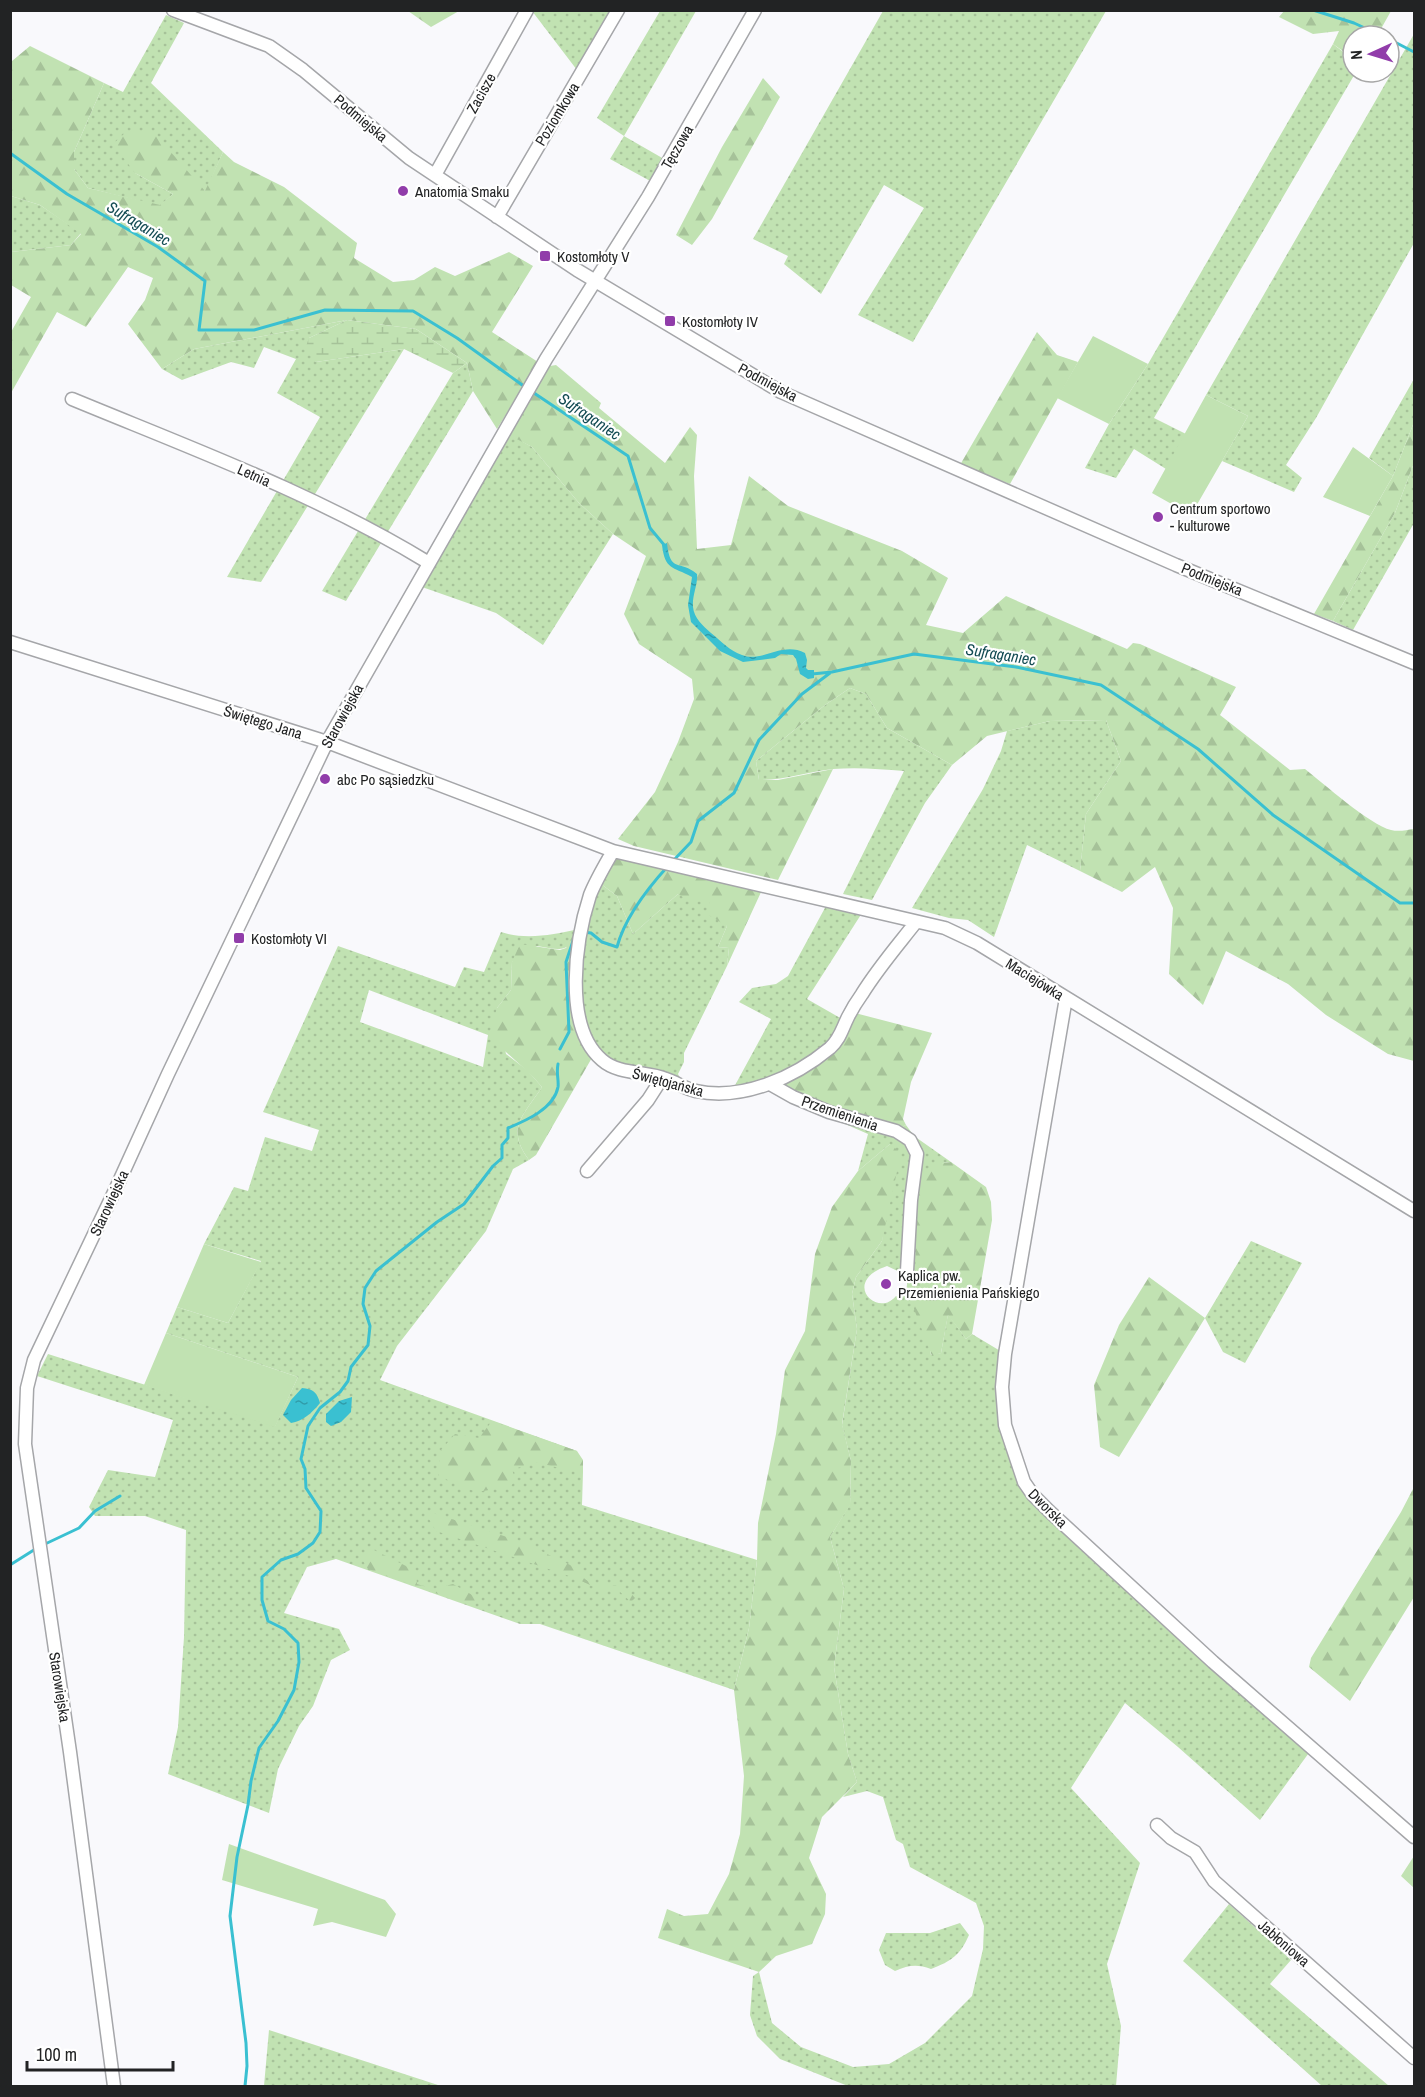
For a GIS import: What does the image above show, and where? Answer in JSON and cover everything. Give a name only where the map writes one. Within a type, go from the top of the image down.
[{"type":"street","name":"Podmiejska","points":[[173,10],[269,46],[303,70],[409,158],[496,217],[594,281],[781,392],[1176,565],[1414,663]]},
{"type":"street","name":"Zacisze","points":[[435,175],[527,10]]},
{"type":"street","name":"Poziomkowa","points":[[496,217],[618,10]]},
{"type":"street","name":"Tęczowa","points":[[594,281],[648,197],[755,10]]},
{"type":"street","name":"Starowiejska","points":[[114,2086],[25,1435],[27,1388],[34,1360],[327,742],[594,281]]},
{"type":"street","name":"Letnia","points":[[72,399],[203,452],[345,516],[429,563]]},
{"type":"street","name":"Świętego Jana","points":[[10,642],[327,742],[613,850]]},
{"type":"street","name":"Maciejówka","points":[[613,850],[945,928],[977,943],[1414,1211]]},
{"type":"street","name":"Świętojańska","points":[[613,850],[591,894],[577,947],[576,992],[580,1021],[589,1044],[602,1060],[624,1070],[665,1078],[694,1091],[744,1092],[770,1084],[830,1048],[841,1036],[847,1018],[876,972],[916,922]]},
{"type":"street","name":"Dworska","points":[[1066,998],[1005,1354],[1002,1387],[1005,1425],[1024,1482],[1049,1511],[1213,1662],[1414,1837]]},
{"type":"street","points":[[587,1171],[648,1100],[657,1086],[658,1077]]},
{"type":"street","name":"Przemienienia","points":[[770,1084],[793,1098],[829,1112],[896,1131],[910,1140],[917,1154],[911,1200],[907,1271]]},
{"type":"street","name":"Jabłoniowa","points":[[1157,1825],[1171,1838],[1195,1852],[1214,1881],[1414,2058]]},
{"type":"green space","points":[[408,11],[459,11],[431,27]]},
{"type":"green space","points":[[532,11],[612,11],[577,70]]},
{"type":"green space","points":[[660,11],[696,11],[624,136],[597,118]]},
{"type":"green space","points":[[883,11],[1106,11],[913,342],[858,315],[924,208],[884,185],[821,294],[784,264],[788,256],[753,239]]},
{"type":"green space","points":[[1284,11],[1391,11],[1384,24],[1341,24],[1341,50],[1333,44],[1339,31],[1313,34],[1279,17]]},
{"type":"green space","points":[[166,15],[184,23],[151,83],[223,152],[206,191],[135,173],[173,194],[160,206],[88,188],[74,169],[74,152],[104,83],[123,92]]},
{"type":"green space","points":[[1414,34],[1414,243],[1316,418],[1286,465],[1302,478],[1294,492],[1222,461],[1248,416],[1206,395],[1385,84],[1401,84],[1401,57]]},
{"type":"green space","points":[[1333,44],[1341,50],[1341,84],[1349,84],[1154,418],[1186,434],[1166,469],[1134,449],[1116,478],[1085,468],[1109,424],[1148,364]]},
{"type":"green space","points":[[30,46],[104,83],[74,152],[74,169],[88,188],[160,205],[173,194],[135,173],[113,144],[126,132],[154,133],[205,191],[223,152],[234,162],[284,187],[357,243],[354,258],[393,282],[414,280],[435,267],[455,276],[509,252],[533,266],[492,332],[538,362],[497,429],[473,391],[467,363],[416,329],[347,320],[194,349],[162,369],[128,324],[145,300],[153,278],[128,267],[86,327],[57,312],[11,393],[11,332],[31,297],[11,285],[11,252],[71,245],[81,234],[40,205],[11,196],[11,60]]},
{"type":"green space","points":[[763,78],[780,97],[712,219],[692,245],[676,235],[722,147]]},
{"type":"green space","points":[[624,136],[664,159],[652,182],[610,159]]},
{"type":"green space","points":[[11,196],[40,205],[81,233],[71,245],[11,252]]},
{"type":"green space","points":[[347,320],[309,338],[316,362],[404,349],[261,582],[227,577],[320,417],[277,393],[296,359],[264,347],[254,368],[231,362],[182,380],[162,369],[194,349]]},
{"type":"green space","points":[[347,320],[416,329],[467,363],[453,373],[404,349],[316,362],[305,349],[309,338]]},
{"type":"green space","points":[[1037,332],[1057,355],[1078,362],[1010,484],[960,465]]},
{"type":"green space","points":[[1093,336],[1148,364],[1109,424],[1057,398]]},
{"type":"green space","points":[[467,363],[473,391],[346,601],[322,591],[453,373]]},
{"type":"green space","points":[[556,365],[601,403],[599,408],[665,463],[690,427],[697,435],[694,476],[697,549],[731,545],[749,476],[788,506],[902,551],[948,578],[926,625],[963,633],[1006,596],[1127,649],[1133,643],[1140,644],[1236,687],[1220,715],[1290,770],[1305,769],[1359,812],[1382,827],[1397,831],[1414,829],[1414,1061],[1388,1054],[1326,1015],[1288,984],[1226,951],[1203,1005],[1169,974],[1173,908],[1155,867],[1122,892],[1080,871],[1086,814],[1121,761],[1106,720],[1050,721],[987,736],[952,765],[887,728],[866,694],[850,688],[825,705],[756,761],[759,780],[778,780],[833,769],[778,880],[634,846],[618,839],[655,792],[678,742],[694,699],[692,679],[639,644],[624,614],[646,556],[613,534],[579,503],[532,447],[509,435],[550,366]]},
{"type":"green space","points":[[1414,379],[1414,422],[1393,476],[1369,458]]},
{"type":"green space","points":[[1206,395],[1248,416],[1191,515],[1152,493]]},
{"type":"green space","points":[[1414,422],[1414,463],[1395,513],[1333,621],[1314,614],[1393,476]]},
{"type":"green space","points":[[509,434],[532,447],[579,503],[613,534],[543,645],[496,613],[422,587]]},
{"type":"green space","points":[[1353,447],[1393,476],[1370,516],[1323,497]]},
{"type":"green space","points":[[1414,463],[1414,523],[1353,630],[1333,621],[1395,513]]},
{"type":"green space","points":[[850,688],[866,694],[887,728],[952,765],[925,803],[872,900],[843,894],[904,771],[842,768],[759,780],[756,761],[825,705]]},
{"type":"green space","points":[[1106,720],[1121,761],[1086,814],[1080,871],[1027,845],[994,937],[968,920],[949,918],[912,908],[983,789],[1001,751],[1007,731],[1050,721]]},
{"type":"green space","points":[[614,857],[762,890],[727,966],[729,948],[718,947],[727,926],[707,914],[710,900],[691,902],[678,894],[633,934],[617,896],[601,884]]},
{"type":"green space","points":[[601,884],[617,896],[633,934],[678,894],[710,900],[727,926],[718,947],[729,948],[727,966],[684,1053],[684,1062],[678,1074],[680,1078],[696,1084],[695,1087],[605,1058],[593,1042],[584,1020],[579,994],[584,938],[593,897]]},
{"type":"green space","points":[[826,906],[862,913],[807,999],[842,1019],[838,1033],[816,1054],[774,1078],[733,1089],[771,1019],[739,1002],[752,988],[776,984],[788,976]]},
{"type":"green space","points":[[578,929],[572,943],[568,946],[558,949],[537,946],[512,962],[511,990],[497,1008],[506,1054],[527,1070],[542,1087],[524,1114],[518,1130],[518,1139],[529,1160],[513,1169],[486,1231],[397,1346],[380,1380],[577,1451],[578,1472],[583,1472],[582,1505],[757,1560],[749,1628],[734,1690],[540,1624],[520,1624],[336,1559],[307,1567],[284,1613],[339,1629],[350,1650],[331,1660],[313,1706],[299,1726],[278,1769],[269,1813],[168,1774],[178,1727],[184,1637],[186,1530],[145,1516],[95,1516],[89,1507],[108,1470],[155,1477],[173,1420],[37,1376],[48,1354],[275,1426],[298,1377],[166,1333],[177,1307],[228,1323],[261,1261],[204,1244],[234,1187],[248,1191],[265,1137],[312,1151],[319,1130],[263,1112],[338,946],[455,987],[464,967],[484,972],[501,932],[529,936],[549,935]],"holes":[[[369,990],[488,1035],[483,1067],[360,1022]]]},
{"type":"green space","points":[[573,935],[575,941],[572,953],[593,1056],[536,1155],[529,1160],[518,1139],[518,1130],[524,1114],[542,1087],[489,1035],[497,1008],[511,990],[512,962],[520,944],[560,950],[566,948]]},
{"type":"green space","points":[[855,1013],[932,1033],[911,1082],[903,1119],[906,1125],[900,1128],[892,1129],[788,1091],[785,1085],[788,1079],[825,1055]]},
{"type":"green space","points":[[813,1110],[900,1128],[906,1125],[914,1136],[951,1162],[943,1163],[914,1198],[916,1247],[931,1355],[941,1353],[948,1314],[966,1339],[972,1334],[1002,1352],[998,1392],[1027,1495],[1311,1750],[1260,1820],[1125,1703],[1071,1788],[1140,1863],[1107,1964],[1121,2026],[1116,2086],[848,2086],[780,2059],[757,2036],[750,2015],[753,1976],[759,1972],[772,2023],[801,2047],[853,2067],[889,2064],[925,2043],[972,1996],[983,1949],[984,1926],[976,1903],[910,1867],[903,1844],[896,1840],[883,1797],[867,1791],[843,1797],[857,1782],[848,1754],[834,1667],[844,1589],[830,1537],[850,1504],[851,1461],[842,1425],[857,1329],[852,1294],[856,1277],[882,1241],[890,1144],[858,1171],[868,1134]],"holes":[[[887,1266],[902,1273],[906,1271],[907,1283],[901,1299],[896,1296],[889,1302],[880,1303],[867,1296],[864,1289],[866,1281],[873,1273]]]},
{"type":"green space","points":[[890,1144],[901,1153],[882,1241],[856,1277],[852,1294],[857,1329],[842,1424],[851,1461],[850,1505],[830,1537],[844,1589],[834,1667],[848,1754],[857,1782],[822,1817],[809,1858],[826,1894],[825,1914],[812,1944],[776,1956],[759,1972],[658,1938],[667,1909],[684,1916],[708,1914],[729,1874],[740,1834],[744,1776],[734,1690],[749,1628],[757,1560],[758,1523],[776,1434],[785,1370],[805,1331],[815,1254],[832,1207],[858,1171]]},
{"type":"green space","points":[[951,1162],[986,1187],[991,1202],[992,1220],[972,1334],[966,1339],[948,1315],[941,1353],[932,1356],[914,1309],[916,1247],[914,1198],[919,1173]]},
{"type":"green space","points":[[1251,1241],[1302,1263],[1245,1363],[1223,1352],[1205,1318]]},
{"type":"green space","points":[[204,1244],[261,1262],[228,1323],[177,1307]]},
{"type":"green space","points":[[1149,1277],[1205,1318],[1119,1457],[1100,1447],[1094,1385],[1119,1325]]},
{"type":"green space","points":[[166,1333],[298,1377],[275,1427],[144,1385]]},
{"type":"green space","points":[[492,1421],[577,1451],[583,1460],[583,1472],[534,1462],[512,1470],[516,1480],[509,1488],[501,1487],[480,1491],[464,1488],[438,1475],[441,1450],[455,1434],[479,1438]]},
{"type":"green space","points":[[1414,1487],[1414,1597],[1350,1701],[1309,1667],[1311,1658]]},
{"type":"green space","points":[[433,1513],[532,1545],[575,1568],[588,1581],[619,1586],[635,1598],[631,1602],[619,1591],[603,1591],[575,1578],[436,1531],[429,1519]]},
{"type":"green space","points":[[372,1549],[416,1571],[417,1584],[433,1589],[453,1584],[481,1600],[463,1603],[368,1569],[362,1559]]},
{"type":"green space","points":[[229,1844],[385,1900],[396,1914],[386,1937],[332,1922],[313,1926],[318,1909],[222,1880]]},
{"type":"green space","points":[[1414,1856],[1414,1888],[1401,1876]]},
{"type":"green space","points":[[1229,1904],[1291,1960],[1270,1984],[1389,2086],[1322,2086],[1183,1961]]},
{"type":"green space","points":[[960,1923],[969,1935],[959,1952],[945,1963],[931,1969],[913,1966],[895,1971],[885,1965],[879,1950],[886,1933],[930,1933]]},
{"type":"green space","points":[[269,2030],[441,2086],[264,2086]]},
{"type":"water","points":[[667,543],[668,553],[673,562],[697,574],[693,603],[699,622],[742,655],[750,657],[788,649],[805,653],[806,668],[814,670],[814,678],[808,679],[800,674],[793,655],[781,654],[775,658],[743,662],[720,651],[691,622],[688,605],[692,577],[675,569],[665,559],[662,545]]},
{"type":"water","points":[[302,1388],[314,1392],[320,1403],[307,1416],[291,1423],[283,1415],[291,1400]]},
{"type":"water","points":[[352,1397],[351,1412],[341,1422],[331,1426],[326,1422],[326,1414],[339,1401]]},
{"type":"waterway","points":[[1313,10],[1356,24]]},
{"type":"waterway","points":[[1401,45],[1414,52]]},
{"type":"waterway","name":"Sufraganiec","points":[[10,153],[67,194],[158,247],[205,281],[199,330],[254,330],[325,310],[413,311],[457,338],[525,387]]},
{"type":"waterway","name":"Sufraganiec","points":[[531,391],[628,456],[650,528],[665,546]]},
{"type":"waterway","name":"Sufraganiec","points":[[812,674],[832,672],[914,654],[1016,667],[1101,685],[1198,749],[1273,815],[1400,903],[1414,903]]},
{"type":"waterway","points":[[672,862],[691,842],[698,821],[734,793],[759,740],[802,694],[830,673]]},
{"type":"waterway","points":[[583,932],[591,933],[602,942],[617,947],[625,925],[638,904],[668,866]]},
{"type":"waterway","points":[[560,1049],[569,1032],[566,962],[574,938]]},
{"type":"waterway","points":[[245,2086],[246,2043],[230,1916],[237,1857],[259,1748],[278,1721],[294,1690],[299,1662],[298,1643],[284,1629],[268,1621],[262,1600],[262,1577],[281,1560],[298,1554],[313,1543],[320,1532],[321,1511],[306,1488],[305,1469],[301,1459],[308,1426],[320,1408],[340,1392],[348,1381],[351,1367],[368,1345],[370,1326],[363,1304],[365,1288],[376,1271],[437,1222],[464,1204],[493,1166],[502,1158],[502,1145],[508,1138],[508,1128],[538,1113],[551,1102],[558,1087],[558,1064]]},
{"type":"waterway","points":[[43,1545],[79,1528],[95,1511],[120,1496]]},
{"type":"waterway","points":[[10,1565],[37,1548]]},
{"type":"place","name":"Anatomia Smaku","points":[[403,191]]},
{"type":"place","name":"Kostomłoty V","points":[[545,256]]},
{"type":"place","name":"Kostomłoty IV","points":[[670,321]]},
{"type":"place","name":"Centrum sportowo - kulturowe","points":[[1158,517]]},
{"type":"place","name":"abc Po sąsiedzku","points":[[325,779]]},
{"type":"place","name":"Kostomłoty VI","points":[[239,938]]},
{"type":"place","name":"Kaplica pw. Przemienienia Pańskiego","points":[[886,1284]]}]
